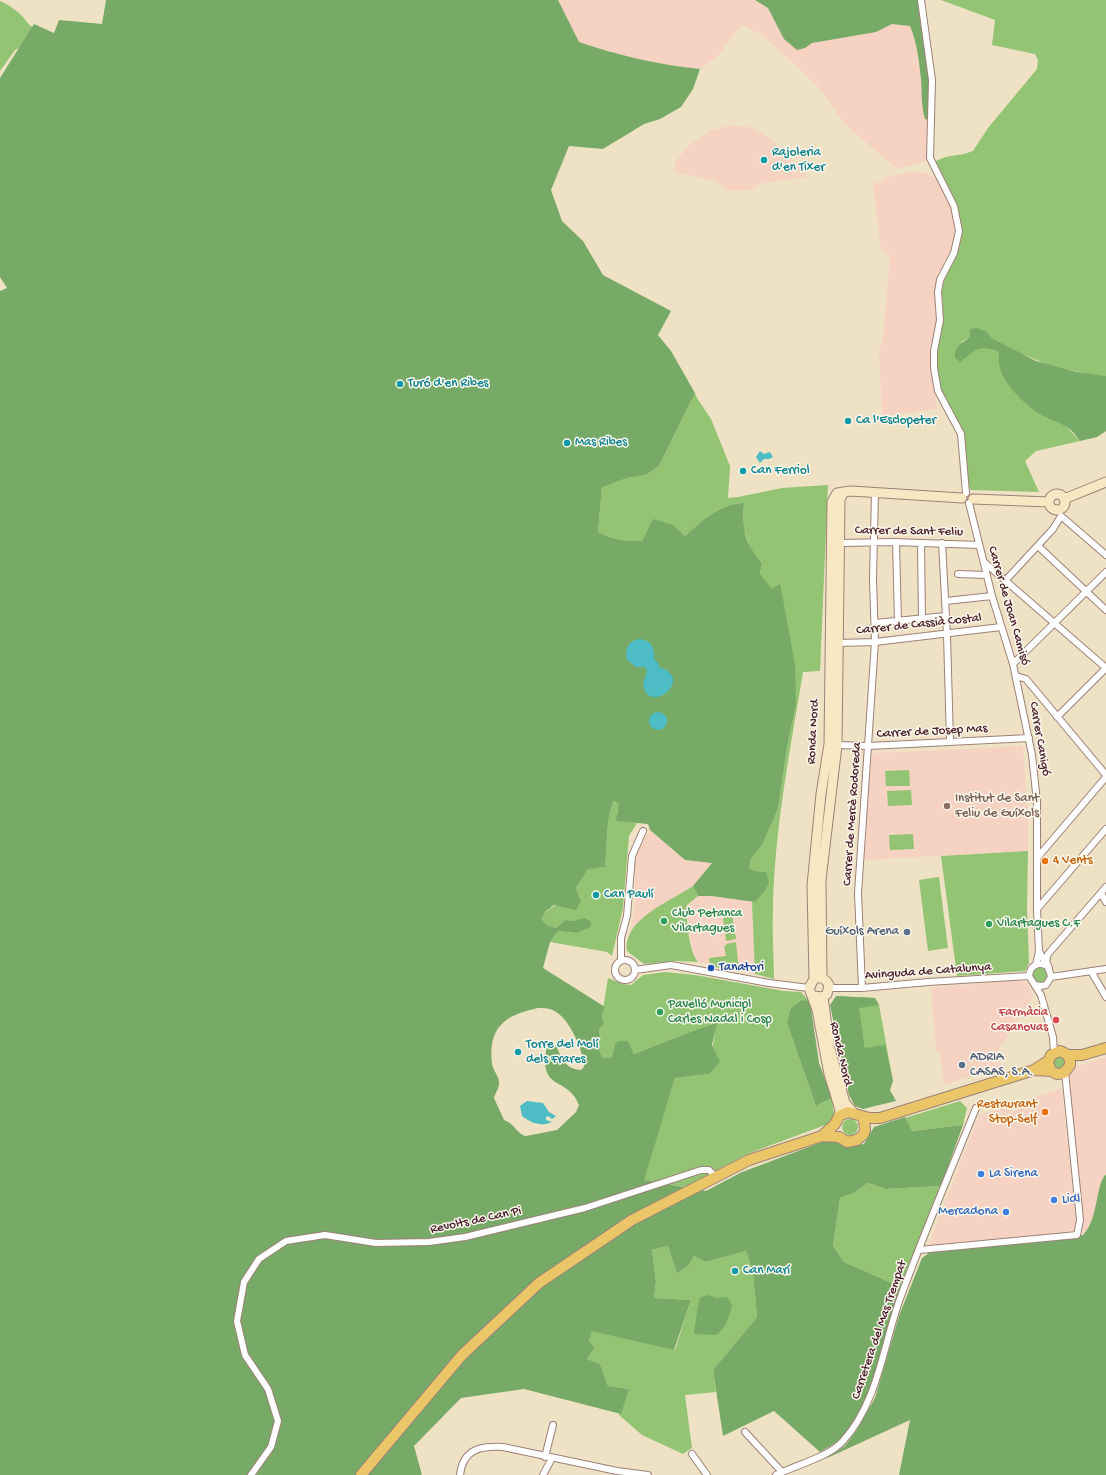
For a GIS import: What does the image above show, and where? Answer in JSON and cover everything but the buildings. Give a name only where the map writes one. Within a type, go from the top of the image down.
[{"type":"main road","points":[[361,1475],[462,1355],[539,1283],[632,1220],[749,1160],[822,1136],[839,1137],[843,1140],[852,1142],[861,1138],[865,1129],[880,1118],[1106,1048]]},
{"type":"main road","points":[[822,1136],[837,1120],[848,1112],[880,1118]]},
{"type":"main road","points":[[857,1114],[865,1124],[865,1129]]},
{"type":"main road","points":[[837,1120],[839,1137]]},
{"type":"street","name":"Carrer de Joan Camisó","points":[[921,0],[932,80],[930,158],[954,206],[959,231],[954,253],[940,280],[938,292],[940,320],[934,351],[934,368],[938,391],[961,434],[967,498],[992,596],[1014,664],[1016,676],[1026,679],[1106,776]]},
{"type":"street","points":[[1064,498],[1106,482]]},
{"type":"street","points":[[840,493],[851,491],[875,492],[986,500],[1049,502]]},
{"type":"street","name":"Carrer de Mercè Rodoreda","points":[[862,988],[858,893],[875,642],[873,542],[875,492]]},
{"type":"street","name":"Ronda Nord","points":[[840,493],[836,745],[821,880],[818,978],[809,988],[818,997],[830,1049],[845,1103],[857,1114]]},
{"type":"street","name":"Ronda Nord","points":[[818,978],[812,885],[821,794],[829,744],[832,502],[840,493]]},
{"type":"street","points":[[1005,580],[1053,529],[1060,513],[1064,505],[1064,498],[1060,494],[1056,494],[1051,496],[1049,502],[1052,508],[1060,513],[1106,555]]},
{"type":"street","points":[[896,542],[898,622]]},
{"type":"street","name":"Carrer de Sant Feliu","points":[[840,543],[896,542],[979,545]]},
{"type":"street","points":[[921,543],[922,620]]},
{"type":"street","points":[[942,543],[946,600],[950,742]]},
{"type":"street","points":[[1038,546],[1106,610]]},
{"type":"street","points":[[984,562],[1106,668],[1057,717]]},
{"type":"street","points":[[1014,664],[1106,572]]},
{"type":"street","points":[[958,574],[987,575]]},
{"type":"street","points":[[946,600],[992,596]]},
{"type":"street","points":[[875,623],[922,620],[946,616]]},
{"type":"street","name":"Carrer de Cassià Costal","points":[[838,643],[875,642],[947,635],[1001,627]]},
{"type":"street","name":"Carrer Canigó","points":[[1016,676],[1029,738],[1037,802],[1037,909],[1039,951],[1036,965],[1030,970],[1029,976]]},
{"type":"street","name":"Carrer de Josep Mas","points":[[836,745],[869,746],[1029,738]]},
{"type":"street","points":[[1037,858],[1106,776]]},
{"type":"street","points":[[1037,909],[1106,829]]},
{"type":"street","points":[[621,961],[629,960],[634,966],[635,970],[629,979],[618,977],[615,968],[621,961],[621,938],[628,916],[632,856],[643,832]]},
{"type":"street","points":[[1036,965],[1047,967],[1046,961],[1048,954],[1106,887]]},
{"type":"street","points":[[1101,893],[1106,902]]},
{"type":"street","name":"Carrer Canigó","points":[[1039,951],[1051,977]]},
{"type":"street","points":[[635,970],[671,965],[769,984],[809,988]]},
{"type":"street","points":[[1035,985],[1043,986],[1048,983],[1051,977],[1106,969]]},
{"type":"street","points":[[1091,971],[1106,997]]},
{"type":"street","points":[[919,1250],[1077,1235],[1080,1220],[1066,1097],[1054,1038],[1041,995],[1029,976]]},
{"type":"street","name":"Avinguda de Catalunya","points":[[829,988],[862,988],[1029,976]]},
{"type":"street","points":[[818,978],[827,982],[829,988],[827,994],[818,997]]},
{"type":"street","points":[[1041,995],[1043,986]]},
{"type":"street","name":"Ronda Nord","points":[[818,997],[829,1074],[840,1110],[837,1120]]},
{"type":"street","name":"Carretera del Mas Trempat","points":[[779,1474],[830,1451],[843,1441],[869,1399],[878,1376],[886,1340],[919,1250],[976,1108]]},
{"type":"street","name":"Revolts de Can Pi","points":[[251,1475],[271,1447],[278,1421],[268,1389],[245,1355],[237,1321],[244,1282],[259,1259],[286,1241],[325,1235],[376,1244],[429,1242],[465,1237],[585,1208],[701,1170],[710,1170],[716,1177]]},
{"type":"street","points":[[543,1475],[549,1458],[553,1425]]},
{"type":"street","points":[[745,1432],[779,1474]]},
{"type":"street","points":[[460,1475],[465,1459],[474,1450],[485,1446],[503,1447],[617,1472],[648,1475]]},
{"type":"street","points":[[692,1454],[707,1475]]},
{"type":"shaded area","points":[[558,0],[755,0],[768,8],[776,21],[805,48],[812,43],[876,32],[892,24],[910,26],[914,37],[929,120],[928,160],[897,169],[846,125],[816,84],[761,34],[741,25],[716,58],[700,69],[667,65],[604,51],[579,42]]},
{"type":"shaded area","points":[[732,125],[749,127],[769,137],[803,171],[807,177],[763,183],[749,190],[736,191],[728,190],[716,181],[673,171],[676,161],[687,147],[710,131]]},
{"type":"shaded area","points":[[911,172],[926,173],[934,177],[939,182],[951,207],[955,222],[955,235],[951,255],[939,276],[937,284],[934,382],[937,409],[882,416],[879,351],[883,338],[890,254],[881,250],[873,185],[888,177]]},
{"type":"shaded area","name":"Institut de Sant Feliu de Guíxols","points":[[1023,746],[1028,820],[1028,851],[863,860],[872,753]]},
{"type":"shaded area","points":[[650,830],[685,860],[712,863],[693,886],[665,903],[634,927],[629,937],[635,906],[635,866],[637,853]]},
{"type":"shaded area","points":[[698,896],[711,896],[752,902],[755,974],[698,962],[694,959],[687,905]]},
{"type":"shaded area","points":[[1017,980],[1027,983],[1033,997],[997,1052],[1001,1066],[944,1085],[940,1054],[936,1050],[931,988]]},
{"type":"shaded area","points":[[1106,1057],[1106,1174],[1102,1178],[1098,1202],[1089,1230],[1083,1235],[1068,1079],[1072,1071],[1078,1066]]},
{"type":"shaded area","points":[[1059,1089],[1062,1093],[1076,1222],[1074,1231],[928,1246],[979,1115]]},
{"type":"green space","points":[[106,0],[558,0],[579,42],[639,59],[700,69],[693,89],[681,107],[660,119],[644,124],[603,149],[569,146],[551,190],[562,221],[583,241],[603,275],[671,311],[658,335],[671,351],[695,393],[659,466],[646,475],[627,478],[602,487],[598,532],[620,540],[642,541],[653,519],[673,525],[685,536],[705,519],[719,510],[727,506],[744,503],[744,528],[751,548],[762,563],[760,574],[772,589],[780,583],[795,665],[796,705],[787,748],[778,809],[762,845],[751,859],[749,868],[755,871],[766,872],[769,883],[755,902],[711,896],[698,896],[693,886],[712,863],[685,860],[650,830],[648,824],[616,821],[619,803],[614,801],[609,816],[605,867],[588,869],[576,888],[581,901],[576,910],[554,905],[546,911],[541,919],[547,925],[556,928],[565,920],[573,921],[585,918],[591,922],[591,927],[576,933],[558,931],[550,942],[543,968],[605,1007],[602,1015],[604,1024],[599,1029],[600,1037],[596,1041],[602,1057],[612,1057],[615,1044],[618,1041],[628,1041],[634,1054],[717,1023],[712,1045],[720,1062],[709,1074],[675,1078],[644,1180],[706,1191],[742,1172],[833,1138],[846,1146],[864,1144],[874,1127],[905,1117],[912,1131],[963,1125],[941,1186],[886,1189],[868,1183],[854,1193],[840,1198],[833,1246],[844,1262],[901,1287],[867,1402],[844,1438],[820,1452],[774,1411],[723,1436],[713,1370],[757,1317],[753,1273],[746,1251],[706,1262],[694,1256],[689,1265],[677,1274],[668,1246],[652,1250],[656,1282],[654,1298],[691,1300],[674,1350],[592,1331],[589,1341],[595,1347],[587,1359],[600,1364],[608,1386],[629,1389],[621,1414],[524,1389],[461,1398],[414,1446],[422,1475],[0,1475],[0,291],[7,288],[0,277],[0,78],[34,24],[54,33],[59,20],[102,24]],"holes":[[[538,1008],[547,1008],[554,1011],[566,1022],[579,1045],[584,1067],[581,1070],[571,1068],[564,1062],[556,1045],[549,1044],[546,1050],[546,1070],[553,1080],[575,1097],[579,1105],[576,1112],[557,1130],[526,1136],[521,1134],[511,1124],[504,1120],[494,1098],[499,1081],[492,1064],[491,1052],[496,1032],[507,1019]]]},
{"type":"green space","points":[[755,0],[918,0],[929,77],[929,120],[925,119],[922,104],[921,79],[918,59],[910,26],[892,24],[876,32],[812,43],[805,48],[797,50],[784,39],[768,8]]},
{"type":"green space","points":[[941,0],[1106,0],[1106,376],[1093,375],[1048,365],[1018,352],[992,338],[987,332],[970,337],[961,342],[968,356],[975,350],[982,348],[999,352],[1000,368],[1045,417],[1065,425],[1080,441],[1036,451],[1025,461],[1039,492],[971,490],[968,486],[964,437],[938,383],[936,364],[943,314],[942,292],[944,280],[957,253],[961,239],[961,227],[954,198],[934,162],[945,157],[973,151],[988,128],[1037,69],[1038,60],[1035,54],[992,45],[995,20]]},
{"type":"green space","points":[[0,1],[15,9],[34,28],[19,48],[15,50],[0,71]]},
{"type":"green space","points":[[977,328],[987,332],[992,338],[1036,361],[1077,372],[1106,376],[1106,431],[1097,437],[1080,441],[1068,428],[1038,413],[1018,396],[1007,382],[999,366],[999,352],[981,348],[974,351],[960,362],[955,358],[957,348],[961,343],[970,337],[970,329]]},
{"type":"green space","points":[[695,393],[711,419],[730,466],[728,498],[782,488],[828,485],[820,671],[803,672],[788,761],[776,851],[774,881],[774,979],[755,974],[752,902],[755,902],[766,872],[755,871],[749,868],[751,859],[762,845],[778,809],[787,748],[796,705],[779,583],[772,590],[760,574],[762,563],[751,549],[743,528],[744,503],[727,506],[719,510],[705,519],[685,536],[673,525],[647,532],[642,541],[620,540],[598,532],[602,486],[627,478],[646,475],[659,466]]},
{"type":"green space","points":[[909,770],[910,786],[886,786],[885,771]]},
{"type":"green space","points":[[911,790],[912,805],[888,806],[887,791]]},
{"type":"green space","points":[[614,801],[620,803],[617,813],[621,821],[637,823],[629,836],[623,908],[612,956],[607,952],[550,942],[558,931],[576,933],[573,921],[565,920],[556,928],[547,925],[540,919],[544,913],[553,907],[581,901],[576,888],[588,868],[605,867],[609,816]]},
{"type":"green space","points":[[913,834],[914,849],[890,850],[889,835]]},
{"type":"green space","name":"Vilartagues C.F","points":[[1028,851],[1027,908],[1029,963],[1025,971],[957,976],[941,856]]},
{"type":"green space","points":[[939,877],[948,948],[928,951],[919,880]]},
{"type":"green space","name":"Club Petanca Vilartagues","points":[[693,886],[698,896],[687,905],[687,918],[692,951],[698,962],[676,961],[644,964],[627,951],[628,940],[633,929],[640,920],[650,912]]},
{"type":"green space","points":[[729,911],[732,915],[736,939],[726,941],[723,919]]},
{"type":"green space","points":[[736,942],[739,972],[710,966],[709,958],[726,956],[724,946],[726,946],[726,944]]},
{"type":"green space","points":[[1040,967],[1047,972],[1048,975],[1043,982],[1040,983],[1033,978],[1032,975],[1037,968]]},
{"type":"green space","points":[[665,972],[695,975],[784,991],[801,992],[810,1002],[790,1008],[787,1023],[816,1106],[832,1098],[834,1115],[828,1124],[747,1154],[685,1187],[643,1180],[675,1078],[709,1074],[716,1024],[690,1032],[634,1054],[628,1041],[615,1044],[612,1057],[608,1058],[602,1057],[596,1040],[600,1037],[599,1029],[604,1024],[602,1015],[608,978],[623,984],[631,985],[643,975]]},
{"type":"green space","points":[[836,996],[875,998],[879,1005],[893,1081],[874,1063],[865,1048],[861,1023]]},
{"type":"green space","points":[[836,996],[875,998],[879,1005],[859,1008],[865,1048],[885,1045],[893,1081],[890,1090],[896,1101],[863,1109],[855,1106],[849,1095],[830,1005]]},
{"type":"green space","points":[[802,1000],[810,1002],[819,1063],[832,1098],[816,1106],[787,1023],[790,1009]]},
{"type":"green space","points":[[1057,1057],[1061,1057],[1065,1063],[1061,1069],[1057,1069],[1053,1065],[1053,1061]]},
{"type":"green space","points":[[960,1101],[967,1108],[963,1125],[911,1131],[905,1118]]},
{"type":"green space","points":[[850,1119],[856,1121],[858,1127],[856,1133],[850,1135],[844,1133],[842,1127],[844,1121]]},
{"type":"green space","points":[[1106,1174],[1106,1475],[899,1475],[910,1420],[825,1459],[845,1446],[856,1431],[875,1398],[899,1316],[922,1258],[929,1253],[938,1251],[1083,1235],[1092,1220],[1100,1186]]},
{"type":"green space","points":[[868,1183],[886,1189],[941,1186],[901,1287],[844,1262],[833,1246],[840,1198],[854,1193]]},
{"type":"green space","points":[[668,1246],[677,1274],[689,1265],[694,1256],[706,1262],[746,1251],[753,1273],[757,1317],[713,1370],[716,1392],[685,1395],[692,1448],[683,1454],[642,1435],[619,1415],[629,1389],[608,1386],[600,1364],[587,1359],[595,1347],[589,1341],[592,1330],[675,1350],[691,1300],[654,1298],[656,1282],[652,1250]]},
{"type":"green space","points":[[707,1295],[716,1298],[727,1297],[732,1305],[730,1314],[725,1325],[716,1335],[694,1334],[700,1298]]},
{"type":"water","points":[[760,451],[764,454],[770,452],[773,457],[764,459],[760,463],[756,457]]},
{"type":"water","points":[[639,639],[647,641],[651,645],[654,651],[654,659],[658,663],[659,667],[669,673],[673,679],[672,686],[667,692],[660,696],[653,697],[646,693],[643,684],[647,671],[645,667],[636,667],[627,660],[626,653],[628,646],[635,640]]},
{"type":"water","points":[[654,712],[662,712],[667,717],[665,728],[662,730],[654,730],[649,725],[649,717]]},
{"type":"water","points":[[527,1101],[543,1103],[549,1112],[556,1116],[552,1119],[548,1116],[546,1117],[546,1120],[552,1122],[537,1124],[522,1116],[520,1106]]},
{"type":"place","name":"Rajoleria d'en Tixer","points":[[764,160]]},
{"type":"place","name":"Turó d'en Ribes","points":[[400,384]]},
{"type":"place","name":"Ca l'Esclopeter","points":[[848,421]]},
{"type":"place","name":"Mas Ribes","points":[[567,443]]},
{"type":"place","name":"Can Ferriol","points":[[743,471]]},
{"type":"place","name":"Institut de Sant Feliu de Guíxols","points":[[947,806]]},
{"type":"place","name":"4 Vents","points":[[1045,861]]},
{"type":"place","name":"Can Paulí","points":[[596,895]]},
{"type":"place","name":"Club Petanca Vilartagues","points":[[664,921]]},
{"type":"place","name":"Vilartagues C.F","points":[[989,924]]},
{"type":"place","name":"Guíxols Arena","points":[[907,932]]},
{"type":"place","name":"Tanatori","points":[[711,968]]},
{"type":"place","name":"Pavelló Municipl Carles Nadal i Cosp","points":[[660,1012]]},
{"type":"place","name":"Farmàcia Casanovas","points":[[1056,1020]]},
{"type":"place","name":"Torre del Molí dels Frares","points":[[518,1052]]},
{"type":"place","name":"ADRIA CASAS, S.A.","points":[[962,1065]]},
{"type":"place","name":"Restaurant Stop-Self","points":[[1045,1112]]},
{"type":"place","name":"La Sirena","points":[[981,1174]]},
{"type":"place","name":"Lidl","points":[[1054,1200]]},
{"type":"place","name":"Mercadona","points":[[1006,1212]]},
{"type":"place","name":"Can Marí","points":[[735,1271]]}]
